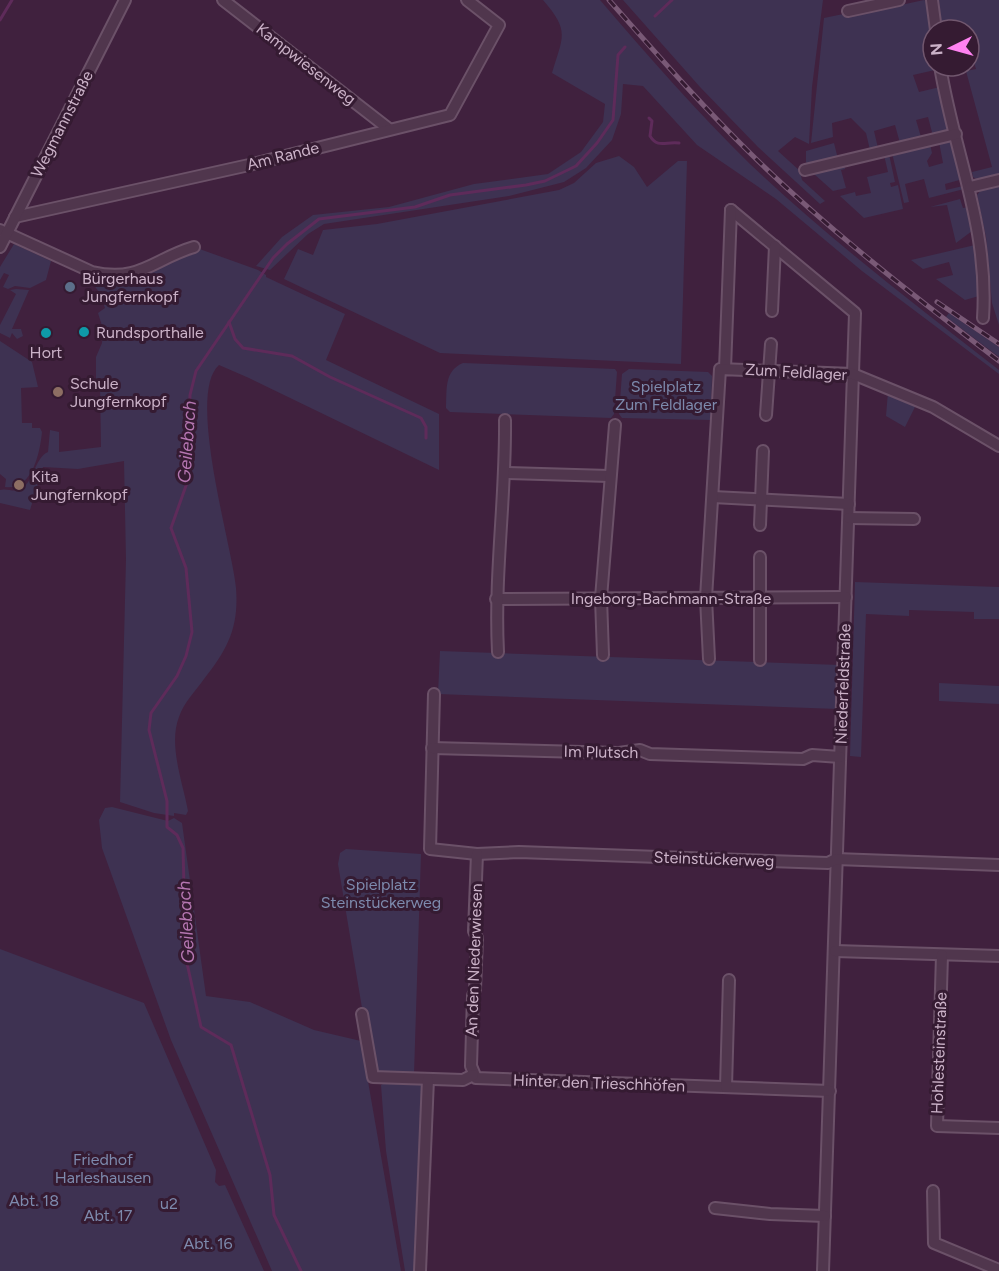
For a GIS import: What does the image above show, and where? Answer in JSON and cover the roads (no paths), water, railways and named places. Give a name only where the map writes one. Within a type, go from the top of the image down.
[{"type":"street","name":"Wegmannstraße","points":[[0,247],[3,232],[15,217],[124,0]]},
{"type":"street","name":"Kampwiesenweg","points":[[223,0],[389,129]]},
{"type":"street","name":"Am Rande","points":[[15,217],[249,165],[450,115],[499,25],[466,0]]},
{"type":"street","points":[[848,11],[898,0]]},
{"type":"street","points":[[932,0],[934,18]]},
{"type":"street","points":[[943,78],[970,188],[980,244],[984,296],[983,318]]},
{"type":"street","points":[[805,170],[956,134]]},
{"type":"street","points":[[970,188],[999,180]]},
{"type":"street","name":"Niederfeldstraße","points":[[722,369],[731,210],[855,313],[823,1271]]},
{"type":"street","points":[[3,232],[92,272],[106,275],[133,274],[194,247]]},
{"type":"street","points":[[772,311],[775,246]]},
{"type":"street","points":[[766,415],[771,344]]},
{"type":"street","points":[[709,659],[706,598],[722,369]]},
{"type":"street","name":"Zum Feldlager","points":[[722,369],[854,374],[933,407],[999,446]]},
{"type":"street","points":[[498,652],[496,599],[506,473],[505,420]]},
{"type":"street","points":[[603,655],[601,598],[609,476],[615,425]]},
{"type":"street","points":[[760,525],[763,452]]},
{"type":"street","points":[[506,473],[609,476]]},
{"type":"street","points":[[713,497],[849,504]]},
{"type":"street","points":[[849,518],[914,519]]},
{"type":"street","points":[[760,556],[760,660]]},
{"type":"street","name":"Ingeborg-Bachmann-Straße","points":[[496,599],[846,597]]},
{"type":"street","points":[[432,748],[434,694]]},
{"type":"street","name":"Im Plutsch","points":[[432,748],[619,753],[640,750],[650,754],[803,759],[812,755],[840,757]]},
{"type":"street","name":"Steinstückerweg","points":[[432,748],[430,849],[470,851],[477,854],[519,852],[828,863],[836,859],[999,865]]},
{"type":"street","name":"An den Niederwiesen","points":[[472,1070],[473,996],[476,989],[477,938],[474,931],[477,854]]},
{"type":"street","points":[[835,951],[999,956]]},
{"type":"street","name":"Hohlesteinstraße","points":[[942,954],[937,1126],[999,1128]]},
{"type":"street","points":[[726,1087],[729,980]]},
{"type":"street","name":"Hinter den Trieschhöfen","points":[[362,1014],[373,1077],[463,1080],[472,1070],[479,1079],[830,1091]]},
{"type":"street","points":[[420,1271],[428,1079]]},
{"type":"street","points":[[933,1191],[934,1243],[999,1270]]},
{"type":"street","points":[[715,1208],[770,1214],[825,1216]]},
{"type":"waterway","points":[[0,20],[12,0]]},
{"type":"waterway","name":"Geilebach","points":[[655,16],[672,0]]},
{"type":"waterway","name":"Geilebach","points":[[301,1271],[274,1215],[270,1175],[231,1045],[201,1027],[185,954],[187,929],[182,906],[183,848],[177,835],[167,827],[167,801],[149,730],[151,713],[177,676],[186,656],[192,632],[186,568],[171,528],[188,480],[190,395],[196,371],[273,258],[319,219],[415,207],[450,195],[526,185],[545,181],[576,166],[597,143],[613,120],[618,55],[625,47]]},
{"type":"waterway","points":[[649,118],[652,121],[650,136],[653,140],[659,143],[679,143]]},
{"type":"waterway","points":[[229,322],[235,339],[243,348],[292,356],[330,377],[421,418],[426,427],[426,438]]},
{"type":"railway","points":[[609,0],[714,117],[780,182],[872,261],[999,361]]},
{"type":"railway","points":[[937,302],[999,344]]},
{"type":"place","name":"Bürgerhaus Jungfernkopf","points":[[70,287]]},
{"type":"place","name":"Rundsporthalle","points":[[84,332]]},
{"type":"place","name":"Hort","points":[[46,333]]},
{"type":"place","name":"Schule Jungfernkopf","points":[[58,392]]},
{"type":"place","name":"Kita Jungfernkopf","points":[[19,485]]},
{"type":"park label","name":"Spielplatz Zum Feldlager","points":[[666,395]]},
{"type":"park label","name":"Spielplatz Steinstückerweg","points":[[381,893]]},
{"type":"park label","name":"Friedhof Harleshausen","points":[[103,1168]]},
{"type":"park label","name":"Abt. 18","points":[[34,1200]]},
{"type":"park label","name":"u2","points":[[169,1203]]},
{"type":"park label","name":"Abt. 17","points":[[108,1215]]},
{"type":"park label","name":"Abt. 16","points":[[208,1243]]}]
